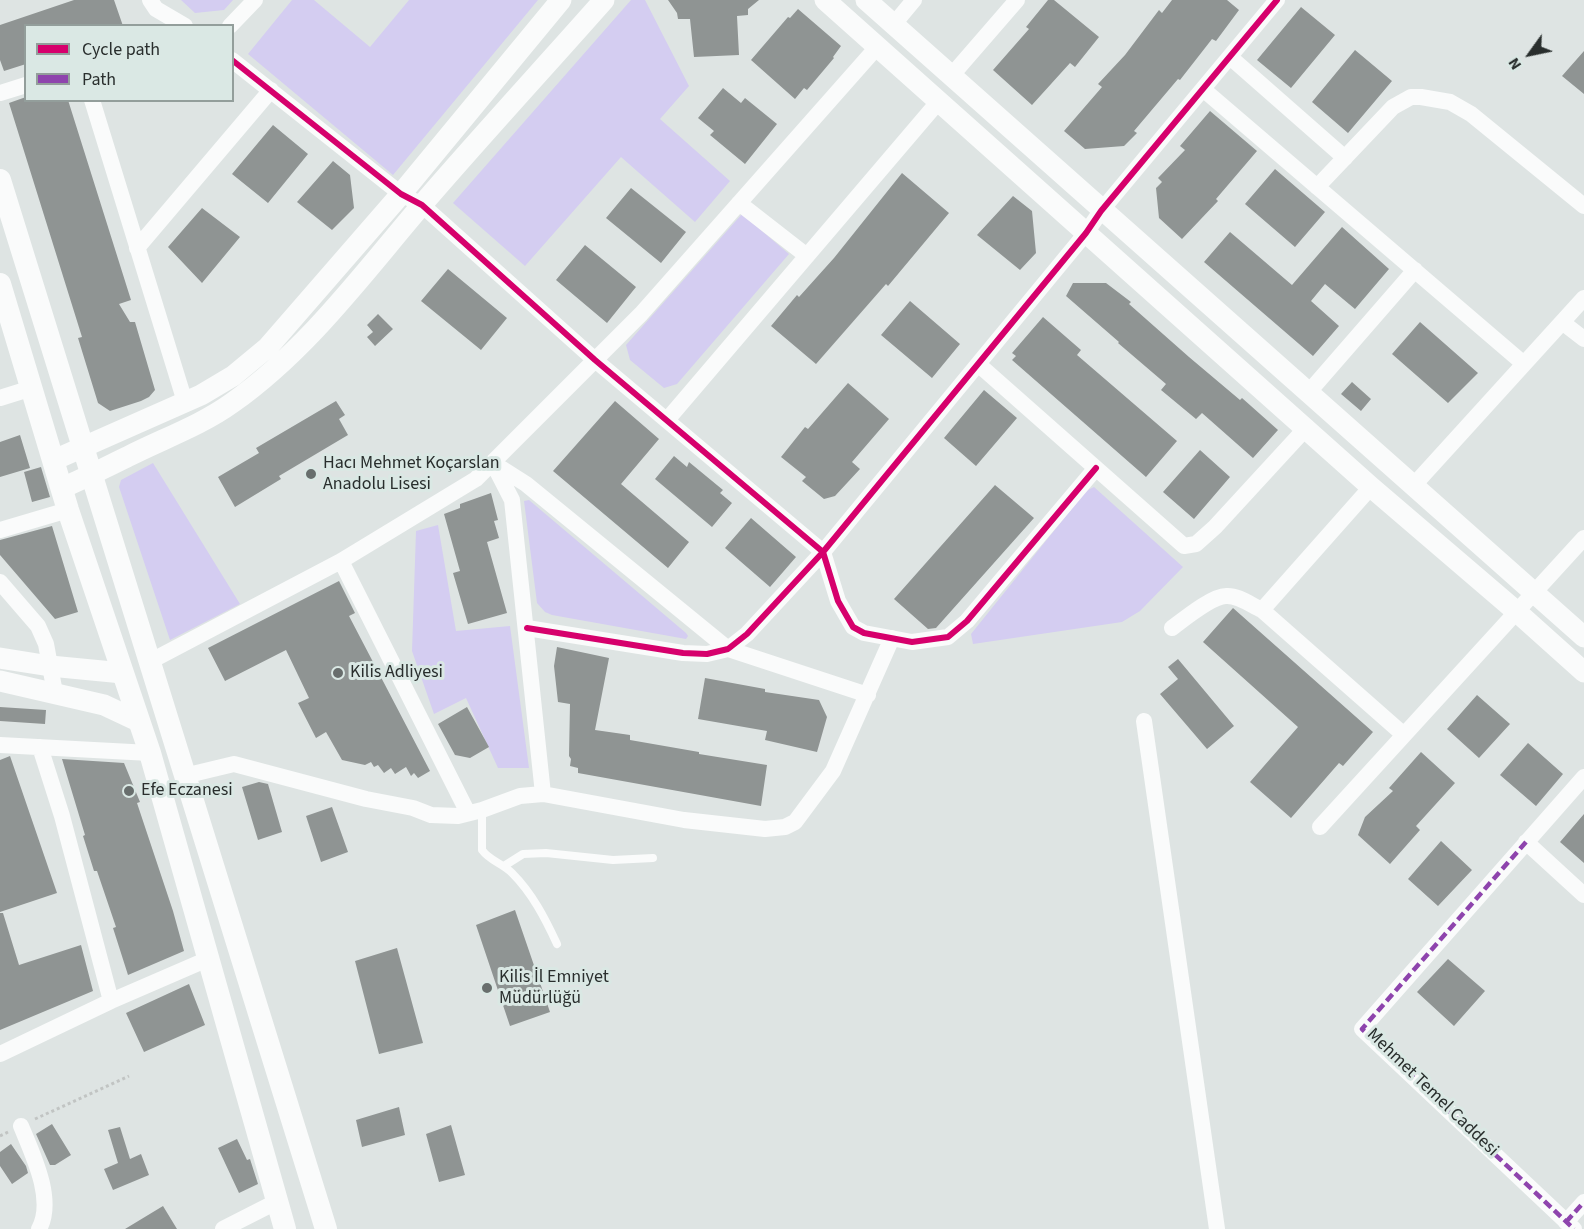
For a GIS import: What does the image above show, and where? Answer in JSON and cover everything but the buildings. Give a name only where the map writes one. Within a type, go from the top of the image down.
[{"type":"main road","points":[[0,180],[326,1229]]},
{"type":"main road","points":[[0,284],[69,510],[150,753],[285,1229]]},
{"type":"street","points":[[150,0],[156,9],[182,24]]},
{"type":"street","points":[[232,24],[255,0]]},
{"type":"street","points":[[54,460],[201,395],[232,376],[268,347],[401,194],[561,0]]},
{"type":"street","points":[[62,488],[92,476],[128,456],[171,437],[231,404],[272,371],[326,319],[422,205],[604,0]]},
{"type":"street","points":[[825,0],[1371,487],[1584,672]]},
{"type":"street","points":[[866,0],[1101,211],[1584,637]]},
{"type":"street","points":[[894,24],[914,0]]},
{"type":"street","points":[[952,75],[1017,0]]},
{"type":"street","points":[[527,628],[683,653],[706,654],[728,649],[747,634],[823,552],[1086,233],[1101,211],[1277,0]]},
{"type":"street","points":[[149,662],[341,561],[477,479],[640,314],[878,46]]},
{"type":"street","points":[[1230,57],[1345,158]]},
{"type":"street","points":[[234,62],[401,194],[422,205],[594,360],[823,552],[838,601],[853,627],[864,633],[912,642],[948,637],[966,621],[1096,468]]},
{"type":"street","points":[[0,93],[24,87]]},
{"type":"street","points":[[137,248],[271,90]]},
{"type":"street","points":[[1203,90],[1524,364]]},
{"type":"street","points":[[1317,187],[1393,107],[1411,97],[1435,98],[1450,102],[1471,114],[1584,206]]},
{"type":"street","points":[[667,420],[939,101]]},
{"type":"street","points":[[93,102],[185,402]]},
{"type":"street","points":[[739,203],[807,256]]},
{"type":"street","points":[[1308,393],[1414,270]]},
{"type":"street","points":[[1414,485],[1584,298]]},
{"type":"street","points":[[1563,322],[1584,339]]},
{"type":"street","points":[[978,364],[1184,546],[1196,544],[1307,428]]},
{"type":"street","points":[[0,398],[32,388]]},
{"type":"street","points":[[493,463],[512,500],[543,794]]},
{"type":"street","points":[[493,463],[526,484],[728,649],[868,695]]},
{"type":"street","points":[[1262,610],[1371,487]]},
{"type":"street","points":[[0,530],[69,510]]},
{"type":"street","points":[[1320,827],[1584,538]]},
{"type":"street","points":[[341,561],[475,812]]},
{"type":"street","points":[[0,582],[38,626],[46,644],[55,693]]},
{"type":"street","points":[[1172,628],[1208,603],[1224,595],[1238,598],[1262,610],[1404,735]]},
{"type":"street","points":[[184,776],[234,764],[366,799],[414,808],[431,815],[458,816],[520,796],[543,794],[684,820],[765,829],[785,827],[795,822],[833,771],[892,638]]},
{"type":"street","points":[[0,658],[50,666],[123,673]]},
{"type":"street","points":[[0,681],[104,705],[138,721]]},
{"type":"street","points":[[1144,721],[1217,1229]]},
{"type":"street","points":[[0,745],[150,753]]},
{"type":"street","points":[[40,747],[62,816],[111,1001]]},
{"type":"street","points":[[1584,777],[1526,842],[1584,895]]},
{"type":"street","name":"Mehmet Temel Caddesi","points":[[1526,842],[1362,1029],[1570,1225]]},
{"type":"street","points":[[0,1054],[111,1001],[208,959]]},
{"type":"street","points":[[21,1126],[33,1156],[45,1199],[45,1214],[39,1229]]},
{"type":"street","points":[[223,1229],[278,1202]]},
{"type":"street","points":[[1570,1225],[1584,1202]]},
{"type":"lane","points":[[475,812],[482,850],[491,860],[504,866],[527,891],[540,909],[557,944]]},
{"type":"lane","points":[[504,866],[523,854],[546,853],[613,860],[653,858]]},
{"type":"path","points":[[0,1136],[129,1076]]},
{"type":"shaded area","points":[[181,0],[233,0],[224,10],[195,13]]},
{"type":"shaded area","points":[[292,0],[314,0],[370,47],[409,0],[538,0],[393,175],[248,54]]},
{"type":"shaded area","points":[[631,0],[645,0],[689,86],[660,119],[730,181],[695,222],[621,157],[525,266],[453,203]]},
{"type":"shaded area","points":[[742,214],[789,254],[677,384],[664,388],[630,360],[626,345]]},
{"type":"shaded area","points":[[153,463],[240,604],[170,640],[119,487],[121,480]]},
{"type":"shaded area","points":[[1094,487],[1183,567],[1140,611],[1122,622],[973,644],[971,634],[1086,491]]},
{"type":"shaded area","points":[[529,500],[686,633],[688,636],[686,639],[545,612],[537,603],[524,501]]},
{"type":"shaded area","points":[[438,525],[456,631],[510,626],[529,768],[498,768],[466,698],[434,714],[412,651],[416,531]]},
{"type":"marked path","points":[[1526,842],[1362,1029],[1574,1229]]},
{"type":"marked path","points":[[1566,1222],[1584,1202]]},
{"type":"cycle path","points":[[527,628],[683,653],[707,654],[728,649],[747,634],[823,552],[1086,233],[1101,211],[1277,0]]},
{"type":"cycle path","points":[[234,62],[401,194],[422,205],[595,360],[823,552],[838,601],[853,627],[864,633],[912,642],[948,637],[967,621],[1096,468]]},
{"type":"place","name":"Hacı Mehmet Koçarslan Anadolu Lisesi","points":[[311,474]]},
{"type":"place","name":"Kilis Adliyesi","points":[[338,673]]},
{"type":"place","name":"Efe Eczanesi","points":[[129,791]]},
{"type":"place","name":"Kilis İl Emniyet Müdürlüğü","points":[[487,988]]}]
